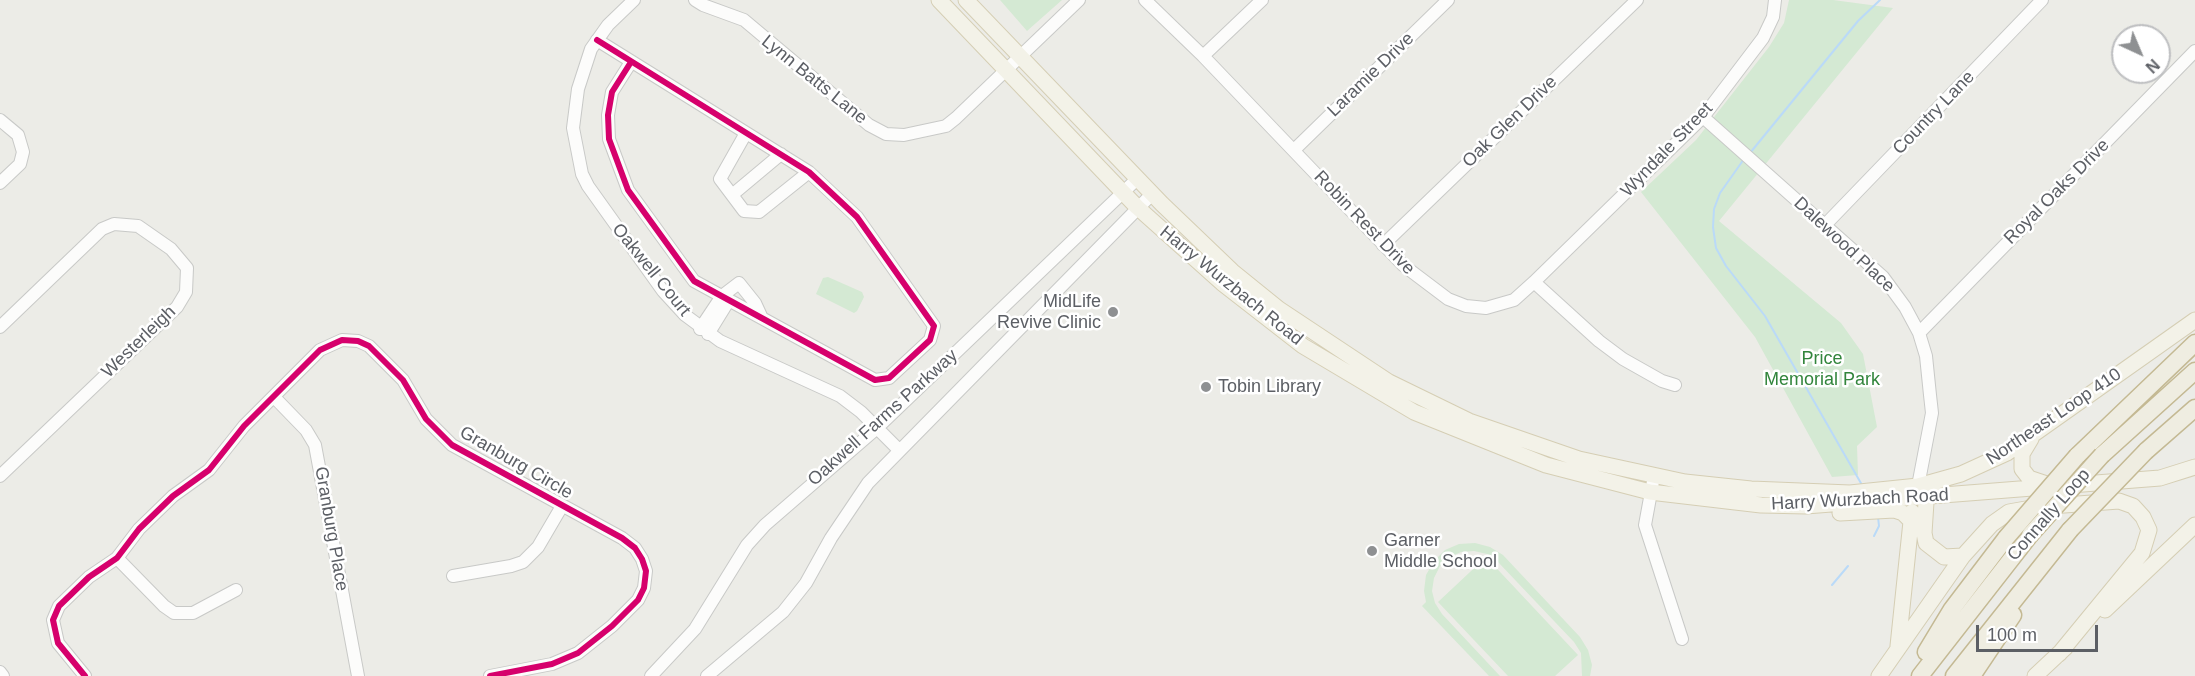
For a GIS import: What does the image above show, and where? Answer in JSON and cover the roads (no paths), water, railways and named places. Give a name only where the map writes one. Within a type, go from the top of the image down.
[{"type":"highway","points":[[1911,676],[1952,609],[2006,538],[2077,456],[2195,343]]},
{"type":"highway","name":"Connally Loop","points":[[1920,676],[2030,535],[2102,455],[2195,371]]},
{"type":"highway","name":"Connally Loop","points":[[1954,676],[2070,530],[2146,451],[2195,408]]},
{"type":"highway","points":[[1972,676],[2070,530]]},
{"type":"main road","name":"Harry Wurzbach Road","points":[[939,0],[1137,207],[1250,296],[1303,346],[1396,386],[1546,465],[1650,492],[1734,503],[1806,506],[1922,491]]},
{"type":"main road","name":"Harry Wurzbach Road","points":[[966,0],[1152,194],[1227,277]]},
{"type":"main road","name":"Northeast Loop 410","points":[[1922,491],[1985,464],[2034,434],[2195,320]]},
{"type":"main road","points":[[2034,434],[2022,454],[2022,469],[2034,480],[2059,487]]},
{"type":"main road","name":"Harry Wurzbach Road","points":[[1504,443],[1654,476],[1751,489],[1817,493],[2059,487],[2160,478],[2195,467]]},
{"type":"main road","points":[[1897,649],[1910,520],[1922,491]]},
{"type":"main road","points":[[1922,491],[1926,543],[1944,557],[1963,556]]},
{"type":"main road","points":[[1879,676],[1963,556],[1992,524],[2009,512],[2037,507],[2119,501],[2133,506],[2143,517],[2149,530],[2142,553],[2059,654]]},
{"type":"main road","points":[[1734,503],[1764,513],[1788,515],[1894,510],[1903,513],[1910,520]]},
{"type":"main road","points":[[2035,676],[2195,525]]},
{"type":"street","name":"Oakwell Court","points":[[634,0],[597,40],[583,71],[574,105],[573,128],[582,174],[605,214],[663,291],[704,331],[840,396],[899,450]]},
{"type":"street","name":"Lynn Batts Lane","points":[[695,0],[744,20],[858,117],[886,134],[914,134],[946,126],[1022,57],[1079,0]]},
{"type":"street","name":"Robin Rest Drive","points":[[1145,0],[1203,56],[1416,277],[1448,299],[1466,306],[1486,308],[1506,304],[1534,282]]},
{"type":"street","points":[[1203,56],[1262,0]]},
{"type":"street","name":"Laramie Drive","points":[[1294,150],[1448,0]]},
{"type":"street","name":"Oak Glen Drive","points":[[1383,245],[1637,0]]},
{"type":"street","name":"Wyndale Street","points":[[1534,282],[1703,117],[1767,31],[1775,0]]},
{"type":"street","name":"Country Lane","points":[[1825,225],[2042,0]]},
{"type":"street","points":[[597,40],[809,172],[857,216],[934,326],[930,340],[889,378],[875,380],[694,281],[628,190],[609,139],[608,115],[612,92],[631,62]]},
{"type":"street","name":"Royal Oaks Drive","points":[[1919,333],[2195,51]]},
{"type":"street","name":"Dalewood Place","points":[[1703,117],[1883,277],[1905,307],[1919,333],[1926,356],[1932,413],[1922,491]]},
{"type":"street","points":[[0,120],[18,135],[23,152],[20,164],[0,183]]},
{"type":"street","points":[[746,133],[720,179],[744,211],[759,212],[809,172]]},
{"type":"street","points":[[732,195],[781,154]]},
{"type":"street","name":"Oakwell Farms Parkway","points":[[658,673],[694,629],[747,545],[765,525],[877,428],[1137,179]]},
{"type":"street","name":"Oakwell Farms Parkway","points":[[707,676],[783,612],[806,583],[851,506],[868,483],[1152,194]]},
{"type":"street","name":"Westerleigh","points":[[0,327],[102,229],[114,224],[138,226],[171,249],[187,268],[186,292],[177,307],[0,476]]},
{"type":"street","points":[[1534,282],[1599,341],[1633,364],[1675,385]]},
{"type":"street","points":[[704,331],[739,283],[755,303],[761,316]]},
{"type":"street","name":"Granburg Circle","points":[[85,676],[62,651],[53,620],[67,597],[117,558],[139,529],[173,496],[209,470],[236,434],[274,397],[330,344],[342,340],[358,341],[369,346],[403,380],[426,419],[447,441],[636,548],[646,571],[644,588],[635,603],[578,653],[552,664],[490,676]]},
{"type":"street","name":"Granburg Place","points":[[274,397],[306,430],[315,446],[358,676]]},
{"type":"street","points":[[1654,476],[1645,525],[1682,639]]},
{"type":"street","points":[[453,576],[523,562],[538,547],[562,506]]},
{"type":"street","points":[[117,558],[164,606],[174,612],[193,613],[236,590]]},
{"type":"street","points":[[0,672],[3,676]]},
{"type":"waterway","points":[[1750,153],[1858,21],[1880,0]]},
{"type":"waterway","points":[[1744,159],[1720,193],[1714,209],[1713,227],[1716,248],[1726,266],[1765,316],[1862,485]]},
{"type":"waterway","points":[[1874,536],[1879,526],[1878,517]]},
{"type":"waterway","points":[[1832,585],[1848,566]]},
{"type":"place","name":"MidLife Revive Clinic","points":[[1113,312]]},
{"type":"place","name":"Tobin Library","points":[[1206,387]]},
{"type":"place","name":"Garner Middle School","points":[[1372,551]]},
{"type":"park label","name":"Price Memorial Park","points":[[1822,370]]}]
